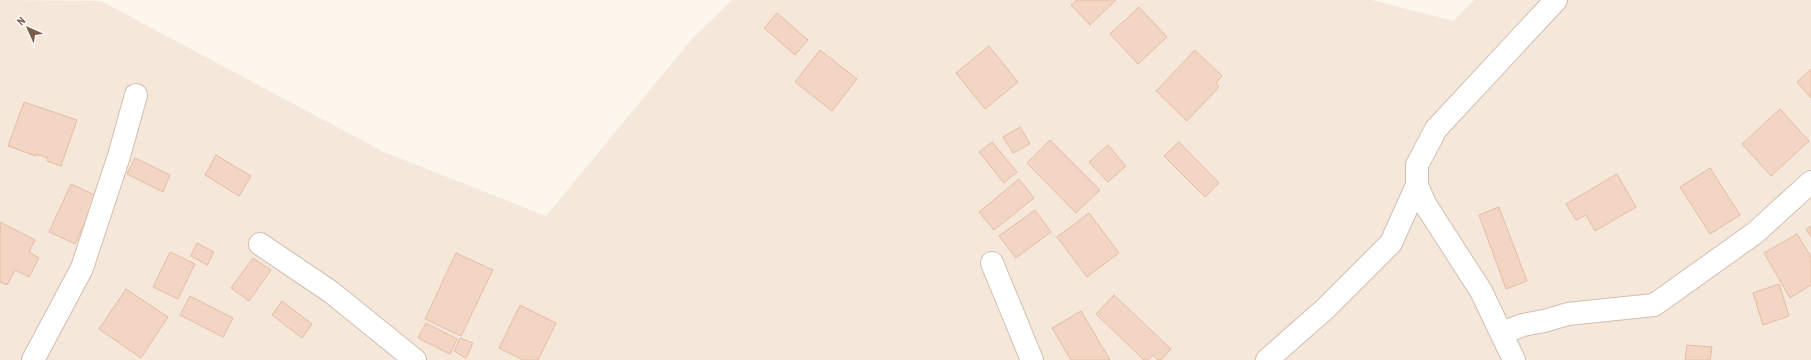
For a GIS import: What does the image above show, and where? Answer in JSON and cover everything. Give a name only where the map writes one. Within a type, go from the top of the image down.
[{"type":"street","points":[[1514,360],[1481,291],[1425,204],[1417,185],[1417,166],[1436,129],[1556,0]]},
{"type":"street","points":[[33,360],[82,268],[119,156],[136,95]]},
{"type":"street","points":[[1502,333],[1523,325],[1568,314],[1654,305],[1755,233],[1811,182]]},
{"type":"street","points":[[1267,360],[1326,308],[1391,243],[1417,185]]},
{"type":"street","points":[[260,244],[331,292],[415,360]]},
{"type":"street","points":[[992,263],[1032,360]]},
{"type":"shaded area","points":[[0,0],[101,1],[384,152],[546,216],[692,39],[732,0],[1372,0],[1453,21],[1474,0],[1811,0],[1811,360],[0,360]]},
{"type":"building","points":[[1077,0],[1116,0],[1090,25],[1071,5]]},
{"type":"building","points":[[1139,7],[1167,37],[1138,64],[1110,34]]},
{"type":"building","points":[[777,13],[808,40],[795,55],[764,28]]},
{"type":"building","points":[[989,46],[1018,82],[985,109],[956,73]]},
{"type":"building","points":[[820,50],[857,79],[832,111],[795,82]]},
{"type":"building","points":[[1195,50],[1222,76],[1216,83],[1219,87],[1187,121],[1156,91]]},
{"type":"building","points":[[1811,69],[1811,98],[1797,82]]},
{"type":"building","points":[[24,102],[77,120],[61,166],[47,161],[48,158],[36,154],[36,156],[8,146]]},
{"type":"building","points":[[1780,109],[1809,141],[1771,176],[1742,144]]},
{"type":"building","points":[[1020,127],[1030,144],[1013,153],[1003,137]]},
{"type":"building","points":[[1050,140],[1100,190],[1076,213],[1027,163]]},
{"type":"building","points":[[992,142],[1017,172],[1004,183],[979,152]]},
{"type":"building","points":[[1179,142],[1219,183],[1205,197],[1164,156]]},
{"type":"building","points":[[1108,145],[1126,166],[1108,182],[1089,162]]},
{"type":"building","points":[[216,155],[251,176],[239,196],[205,175]]},
{"type":"building","points":[[135,158],[170,175],[163,192],[127,174]]},
{"type":"building","points":[[1710,168],[1740,215],[1710,234],[1680,187]]},
{"type":"building","points":[[1617,174],[1636,207],[1595,231],[1586,215],[1576,220],[1566,204]]},
{"type":"building","points":[[1019,179],[1034,198],[994,230],[979,212]]},
{"type":"building","points":[[71,184],[97,196],[75,244],[49,232]]},
{"type":"building","points":[[1499,207],[1527,281],[1506,289],[1479,215]]},
{"type":"building","points":[[1035,210],[1051,232],[1016,258],[999,236]]},
{"type":"building","points":[[1089,213],[1119,253],[1087,277],[1057,237]]},
{"type":"building","points":[[0,222],[35,240],[29,252],[39,258],[29,277],[15,270],[7,285],[0,282]]},
{"type":"building","points":[[1811,226],[1811,237],[1806,229]]},
{"type":"building","points":[[1797,234],[1811,257],[1811,285],[1790,298],[1764,253]]},
{"type":"building","points":[[197,243],[214,252],[207,265],[191,256]]},
{"type":"building","points":[[170,252],[195,264],[178,299],[153,287]]},
{"type":"building","points":[[456,253],[493,270],[461,336],[425,319]]},
{"type":"building","points":[[253,258],[271,270],[249,301],[231,288]]},
{"type":"building","points":[[1779,284],[1789,316],[1763,325],[1753,293]]},
{"type":"building","points":[[126,289],[168,317],[141,358],[99,329]]},
{"type":"building","points":[[1114,295],[1171,349],[1161,360],[1158,360],[1153,355],[1148,360],[1144,360],[1096,314]]},
{"type":"building","points":[[190,296],[233,318],[223,337],[180,315]]},
{"type":"building","points":[[282,301],[312,324],[302,338],[272,315]]},
{"type":"building","points":[[520,305],[556,323],[538,360],[523,360],[499,348]]},
{"type":"building","points":[[1081,311],[1110,360],[1071,360],[1052,328]]},
{"type":"building","points":[[426,323],[457,339],[450,354],[418,338]]},
{"type":"building","points":[[460,338],[473,343],[466,358],[454,351]]},
{"type":"building","points":[[1687,345],[1712,347],[1710,360],[1685,360]]}]
